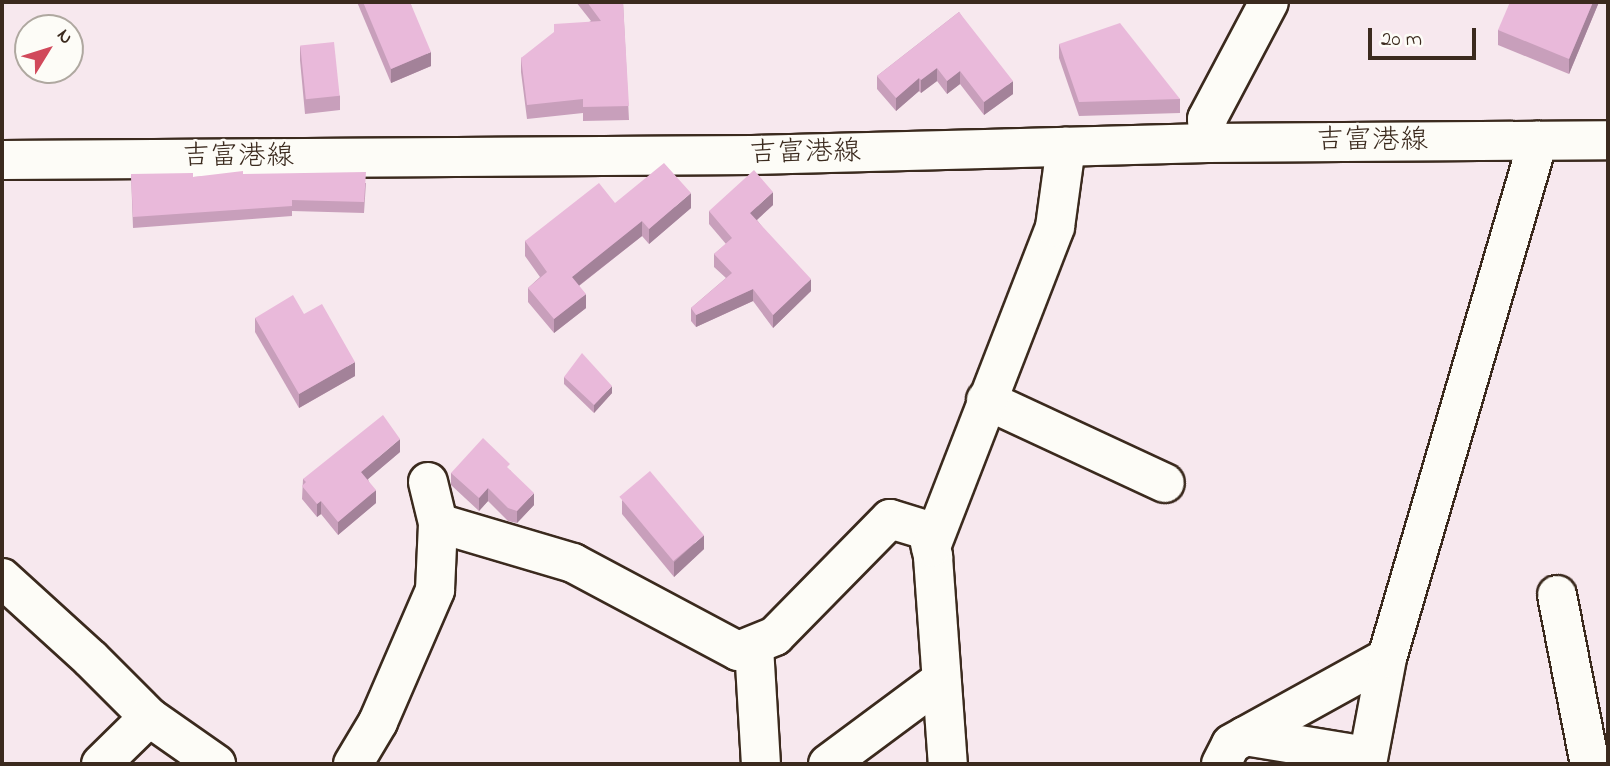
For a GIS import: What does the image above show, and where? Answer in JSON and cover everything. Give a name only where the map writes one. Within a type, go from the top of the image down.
[{"type":"street","points":[[1208,143],[1207,119],[1269,2]]},
{"type":"street","name":"吉富港線","points":[[2,160],[738,155],[1208,143],[1608,140]]},
{"type":"street","points":[[1233,750],[1367,760],[1387,658],[1538,141]]},
{"type":"street","points":[[931,547],[1055,227],[1066,147]]},
{"type":"street","points":[[986,400],[1165,483]]},
{"type":"street","points":[[353,764],[378,722],[435,590],[438,523],[428,482]]},
{"type":"street","points":[[438,523],[573,563],[738,651],[754,647],[775,636],[890,519],[927,530],[931,547],[948,764]]},
{"type":"street","points":[[2,578],[91,659],[149,717],[216,764]]},
{"type":"street","points":[[1557,595],[1590,764]]},
{"type":"street","points":[[754,647],[761,764]]},
{"type":"street","points":[[1233,750],[1387,658]]},
{"type":"street","points":[[828,764],[941,680]]},
{"type":"street","points":[[101,764],[149,717]]},
{"type":"building","points":[[363,2],[410,2],[431,52],[391,69]]},
{"type":"building","points":[[587,2],[623,2],[629,106],[583,107],[583,99],[527,105],[521,58],[554,32],[554,24],[601,21]]},
{"type":"building","points":[[1510,2],[1593,2],[1569,59],[1498,30]]},
{"type":"building","points":[[959,12],[1013,81],[984,102],[960,71],[947,81],[937,68],[921,80],[919,78],[896,98],[877,76]]},
{"type":"building","points":[[1120,23],[1180,99],[1079,102],[1059,44]]},
{"type":"building","points":[[334,42],[340,96],[306,99],[300,46]]},
{"type":"building","points":[[664,163],[691,193],[649,229],[642,221],[572,277],[586,294],[554,319],[528,288],[547,272],[525,241],[599,183],[615,203]]},
{"type":"building","points":[[754,170],[773,192],[750,213],[811,279],[773,315],[753,289],[696,315],[691,308],[732,273],[714,254],[732,238],[709,211]]},
{"type":"building","points":[[243,171],[243,174],[366,172],[364,202],[292,200],[292,206],[133,217],[131,174],[193,173],[193,177]]},
{"type":"building","points":[[293,295],[304,314],[322,304],[355,362],[299,394],[255,318]]},
{"type":"building","points":[[582,353],[612,386],[594,405],[564,377]]},
{"type":"building","points":[[383,415],[400,439],[361,472],[376,490],[338,522],[321,501],[317,504],[302,486],[306,482],[303,479]]},
{"type":"building","points":[[483,438],[510,464],[507,467],[534,493],[517,511],[508,508],[488,488],[479,498],[451,473]]},
{"type":"building","points":[[650,471],[704,535],[673,561],[619,497]]}]
